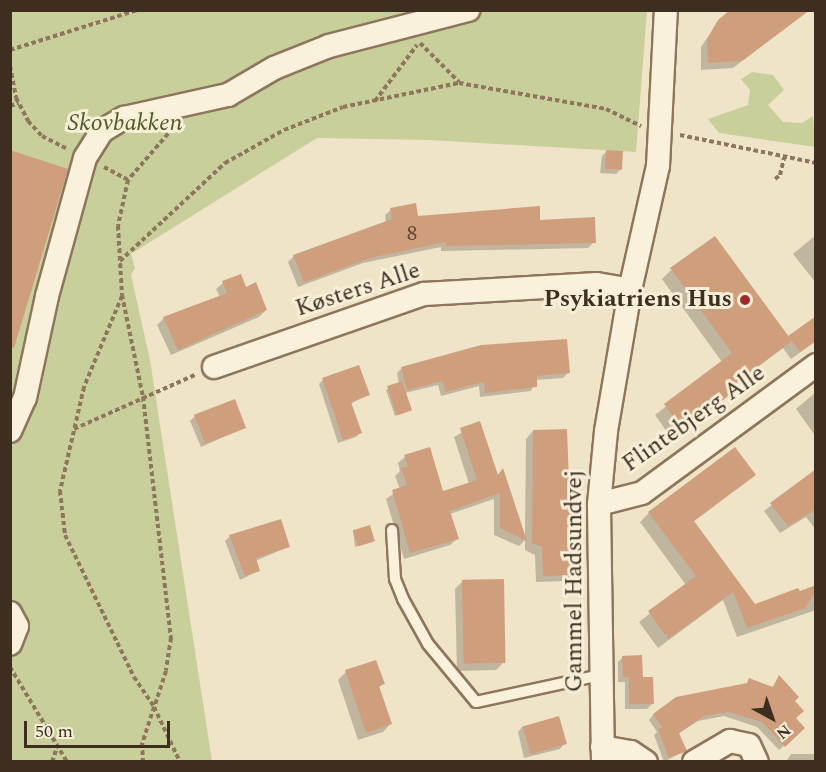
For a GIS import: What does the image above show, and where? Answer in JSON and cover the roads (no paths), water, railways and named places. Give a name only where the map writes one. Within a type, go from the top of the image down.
[{"type":"street","points":[[11,430],[25,398],[47,296],[85,158],[102,131],[124,118],[228,95],[274,68],[329,46],[412,35],[468,10]]},
{"type":"street","name":"Gammel Hadsundvej","points":[[602,754],[599,504],[606,431],[630,290],[648,220],[662,131],[666,10]]},
{"type":"street","name":"Køsters Alle","points":[[214,367],[424,294],[597,284],[630,290]]},
{"type":"street","name":"Flintebjerg Alle","points":[[599,504],[642,493],[816,365]]},
{"type":"street","points":[[10,613],[16,626],[10,644]]},
{"type":"street","points":[[694,762],[730,741],[749,745],[757,762]]},
{"type":"street","points":[[602,754],[631,752],[646,762]]},
{"type":"lane","points":[[392,530],[395,579],[403,599],[428,644],[476,702],[601,675]]},
{"type":"place","name":"Psykiatriens Hus","points":[[745,300]]},
{"type":"park label","name":"Skovbakken","points":[[125,124]]}]
